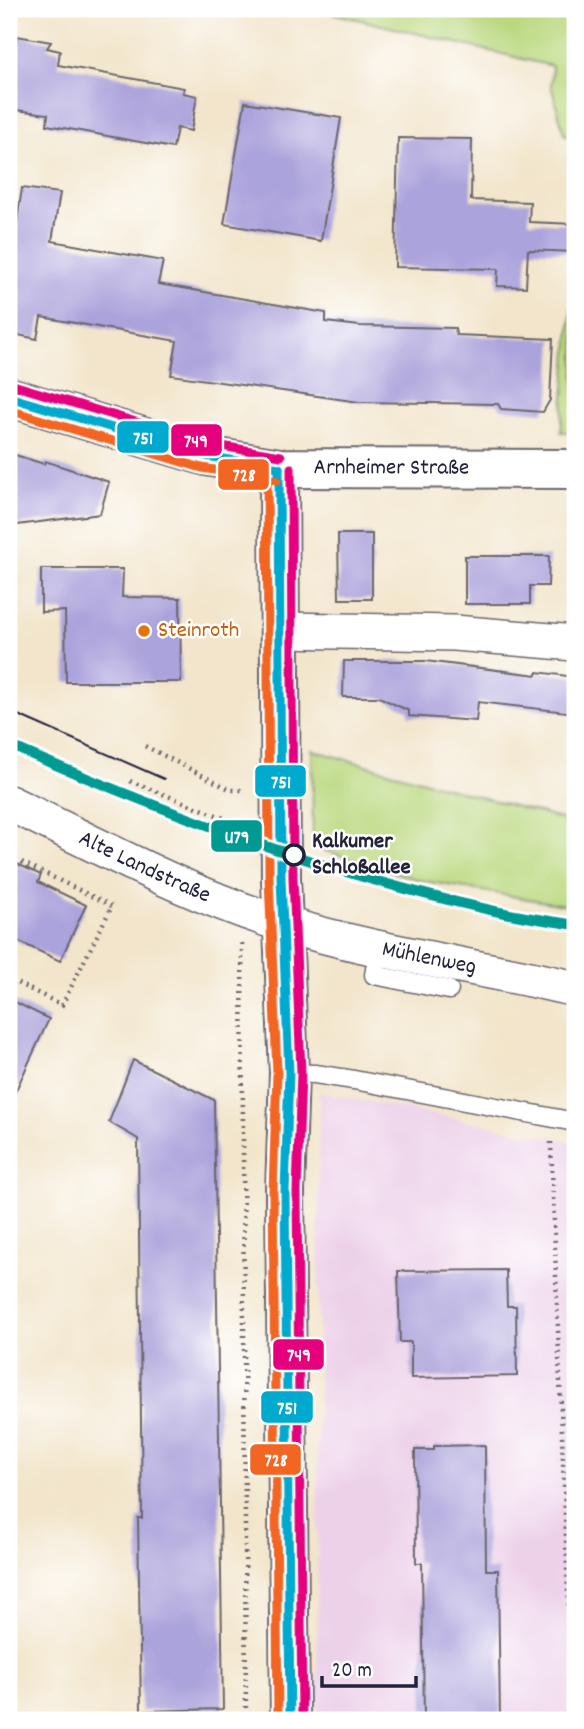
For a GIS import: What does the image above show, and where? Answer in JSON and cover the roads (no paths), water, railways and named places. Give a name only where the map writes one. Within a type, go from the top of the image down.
[{"type":"main road","name":"Arnheimer Straße","points":[[9,397],[206,456],[279,468],[575,469]]},
{"type":"main road","points":[[279,468],[281,840],[289,1073],[285,1218],[290,1720]]},
{"type":"street","points":[[280,629],[454,633],[575,643]]},
{"type":"street","name":"Alte Landstraße","points":[[9,803],[164,877],[283,924]]},
{"type":"street","name":"Mühlenweg","points":[[283,924],[575,989]]},
{"type":"lane","points":[[379,947],[374,975],[449,990]]},
{"type":"lane","points":[[289,1073],[341,1078],[575,1122]]},
{"type":"tram line","points":[[9,711],[164,779]]},
{"type":"place","name":"Steinroth","points":[[144,631]]},
{"type":"place","name":"Kalkumer Schloßallee","points":[[294,855]]}]
